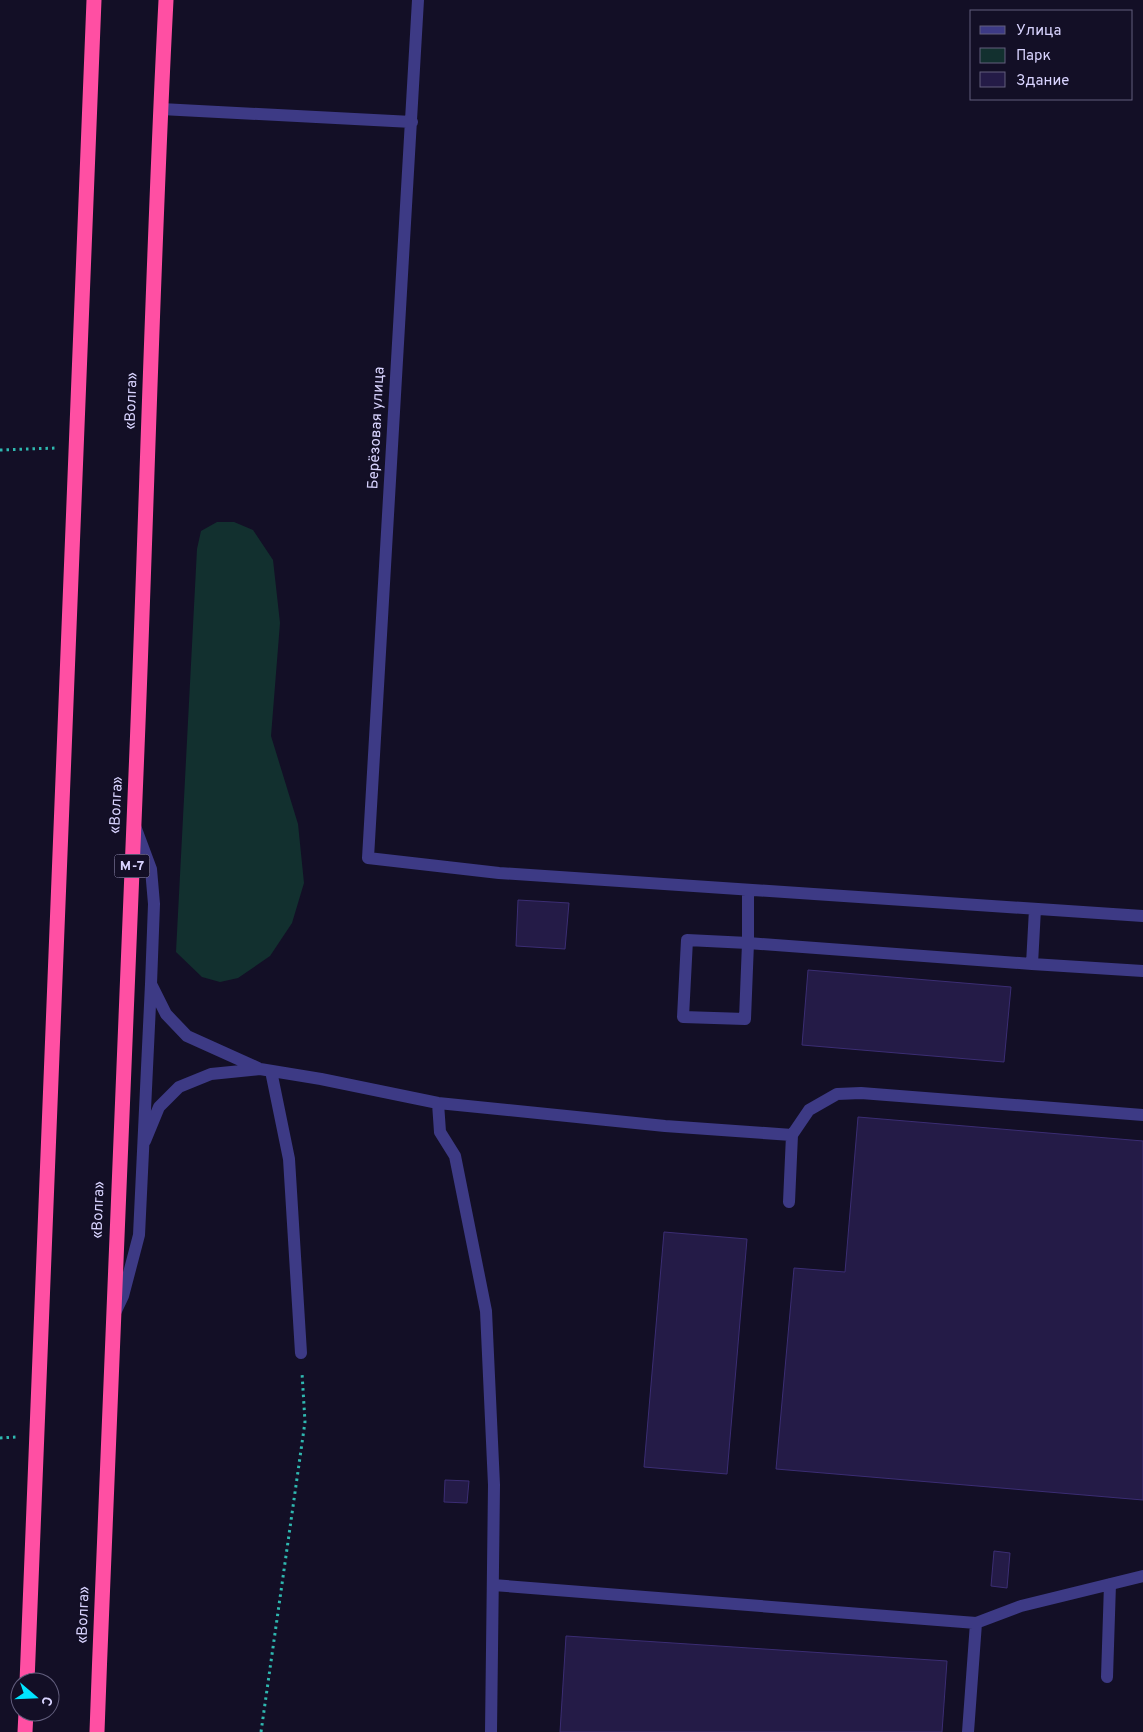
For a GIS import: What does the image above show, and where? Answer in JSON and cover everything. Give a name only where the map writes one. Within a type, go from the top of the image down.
[{"type":"highway","points":[[27,1672],[94,0]]},
{"type":"highway","name":"«Волга»","points":[[97,1732],[112,1317],[134,822],[160,109],[166,0]]},
{"type":"street","name":"Берёзовая улица","points":[[418,0],[368,858],[499,873],[748,890]]},
{"type":"street","points":[[160,109],[412,122]]},
{"type":"street","points":[[112,1317],[123,1296],[139,1235],[145,1141],[154,904],[151,868],[134,822]]},
{"type":"street","points":[[1143,916],[748,890],[748,943],[745,1019],[683,1017],[687,940],[748,943],[1143,971]]},
{"type":"street","points":[[1032,964],[1035,909]]},
{"type":"street","points":[[151,984],[166,1014],[187,1036],[266,1070]]},
{"type":"street","points":[[266,1070],[289,1159],[301,1353]]},
{"type":"street","points":[[145,1141],[159,1107],[179,1087],[211,1074],[266,1070],[321,1079],[438,1103],[664,1126],[792,1135]]},
{"type":"street","points":[[789,1202],[792,1135],[809,1110],[836,1094],[861,1093],[1143,1115]]},
{"type":"street","points":[[438,1103],[440,1132],[455,1156],[486,1311],[494,1485],[491,1732]]},
{"type":"street","points":[[493,1585],[976,1624],[1021,1606],[1143,1576]]},
{"type":"street","points":[[1107,1677],[1110,1584]]},
{"type":"street","points":[[968,1732],[976,1624]]},
{"type":"path","points":[[0,450],[76,447]]},
{"type":"path","points":[[261,1732],[305,1422],[301,1353]]},
{"type":"green space","points":[[217,522],[234,522],[253,530],[273,560],[280,623],[271,736],[298,824],[304,883],[292,923],[270,956],[238,978],[220,982],[202,977],[176,952],[197,549],[201,531]]},
{"type":"building","points":[[518,900],[569,903],[565,949],[516,946]]},
{"type":"building","points":[[808,970],[1011,987],[1004,1062],[802,1045]]},
{"type":"building","points":[[858,1117],[1143,1141],[1143,1500],[776,1469],[794,1268],[845,1272]]},
{"type":"building","points":[[664,1232],[747,1239],[727,1474],[644,1467]]},
{"type":"building","points":[[445,1480],[469,1481],[467,1503],[444,1502]]},
{"type":"building","points":[[994,1551],[1010,1553],[1007,1588],[991,1586]]},
{"type":"building","points":[[566,1636],[947,1661],[942,1732],[560,1732]]}]
